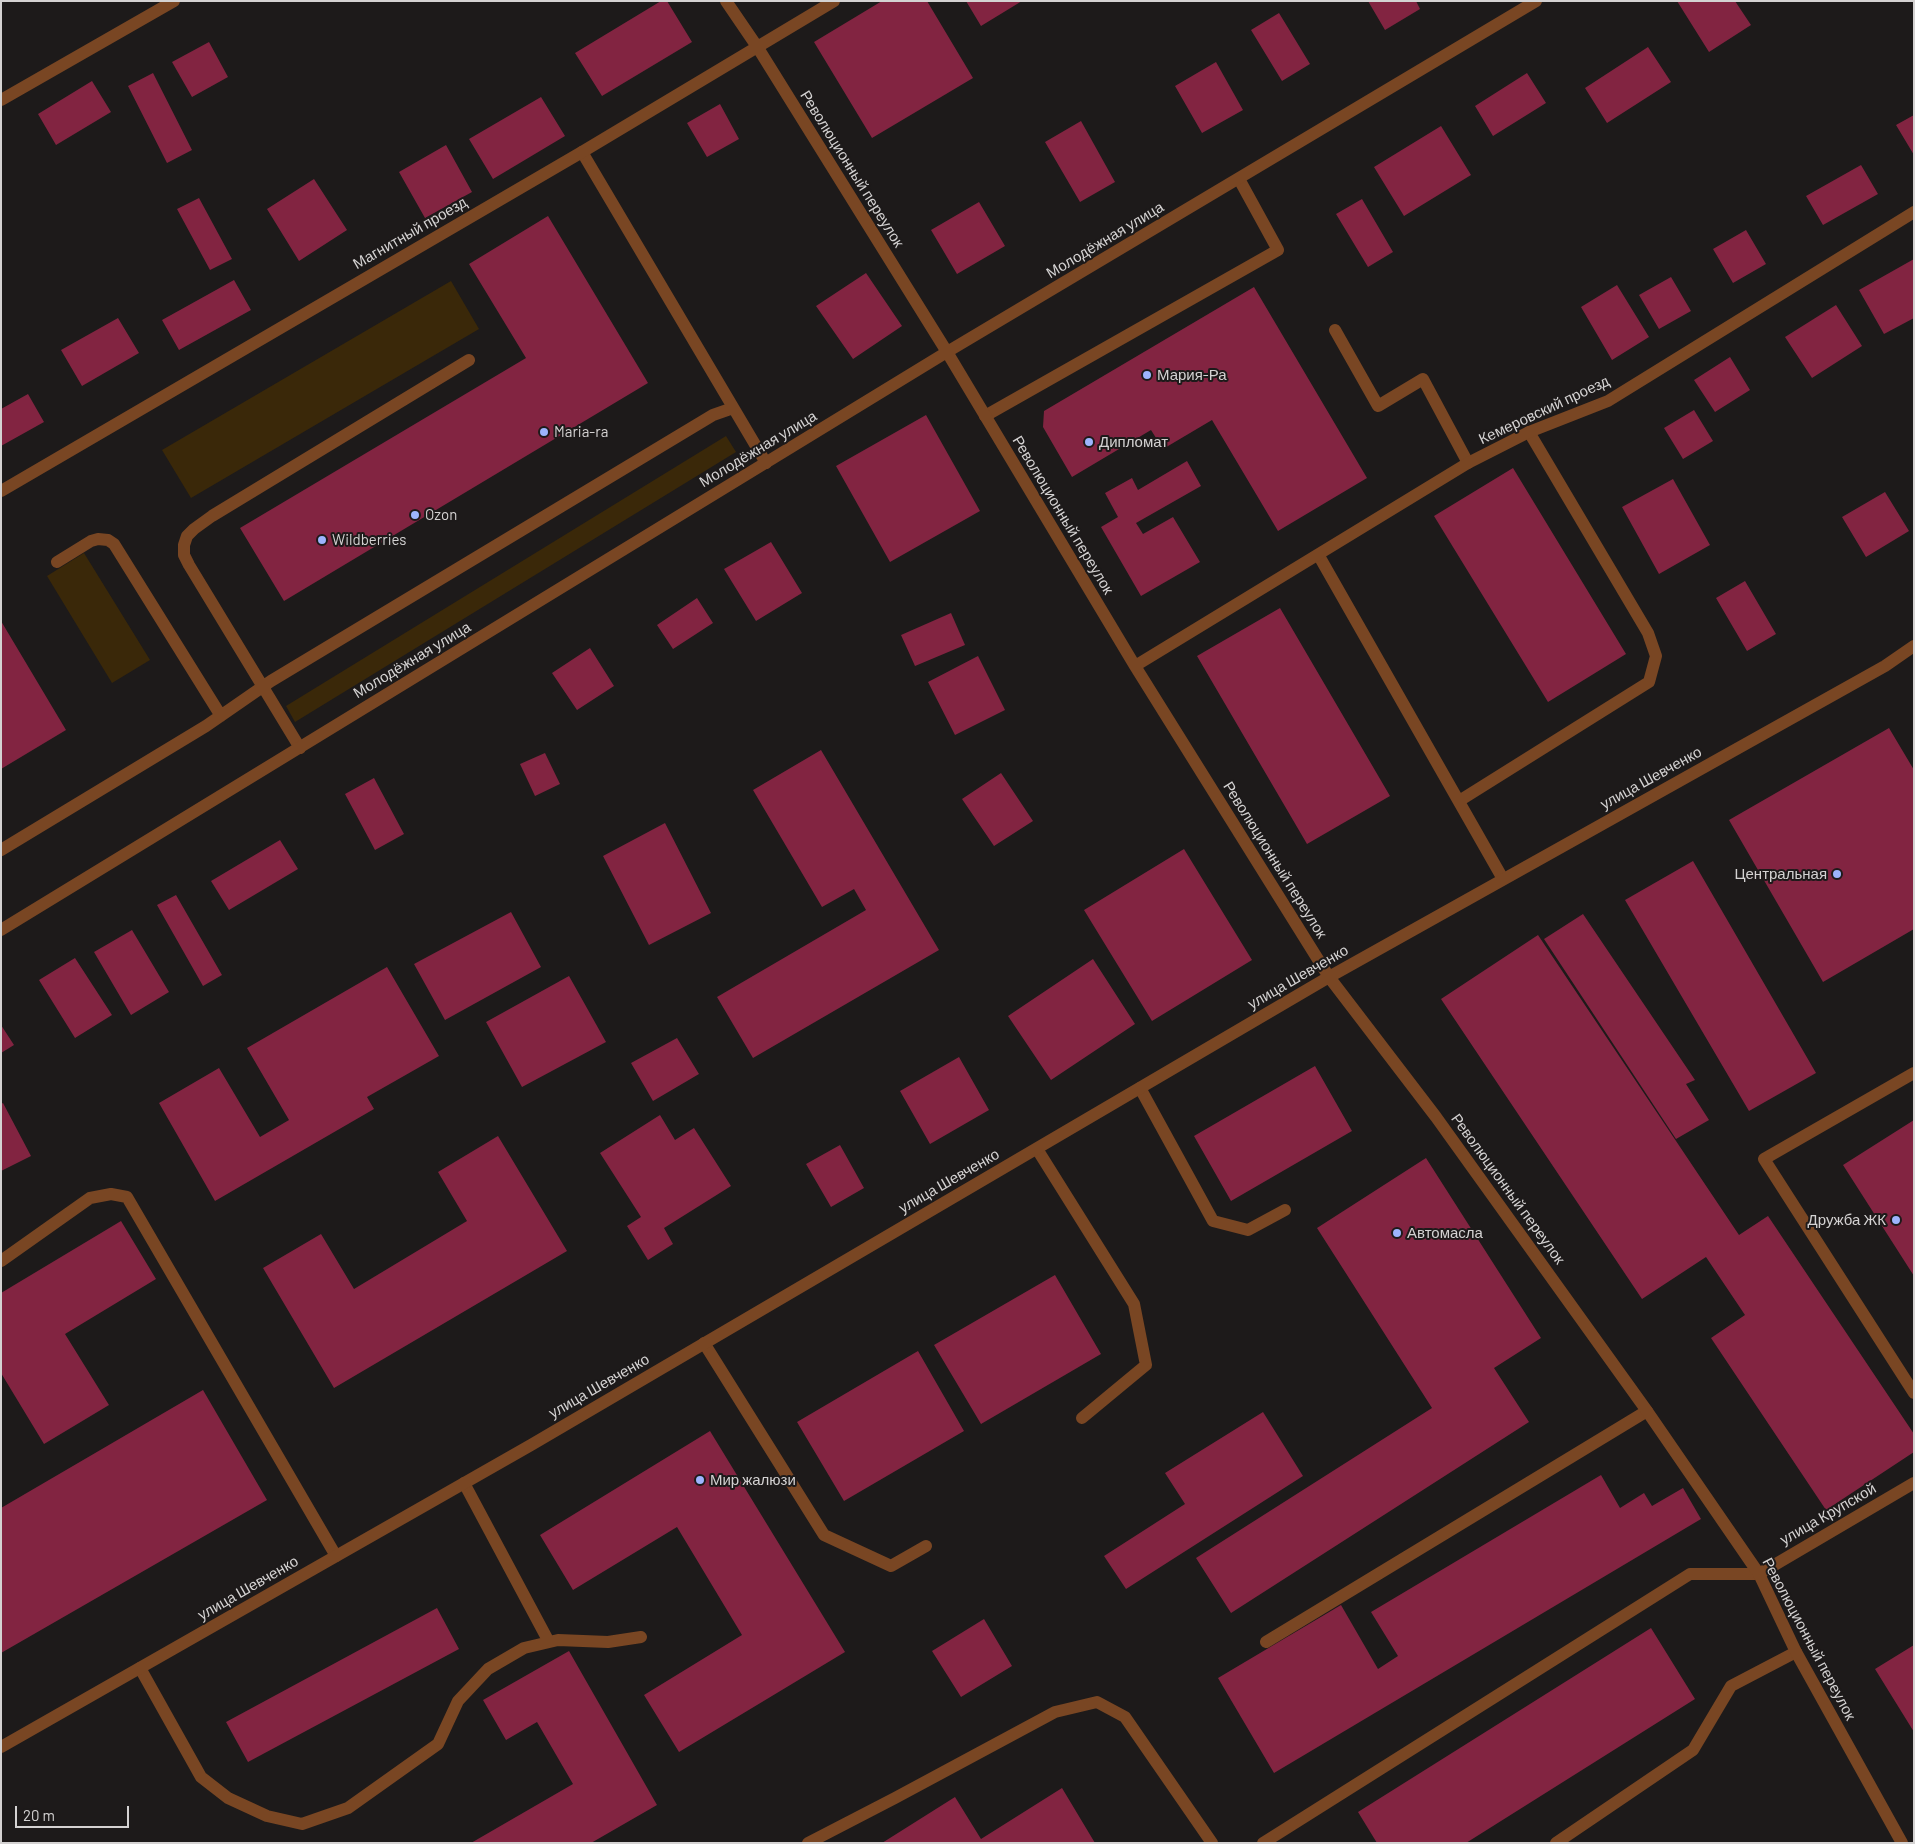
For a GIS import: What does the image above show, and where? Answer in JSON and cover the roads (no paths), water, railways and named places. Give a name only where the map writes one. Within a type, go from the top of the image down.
[{"type":"street","points":[[1,100],[174,1]]},
{"type":"street","name":"Революционный переулок","points":[[726,1],[758,48],[947,352],[1135,666],[1329,977],[1436,1117],[1647,1411],[1759,1574],[1796,1652],[1902,1843]]},
{"type":"street","name":"Магнитный проезд","points":[[1,491],[582,152],[834,1]]},
{"type":"street","name":"Молодёжная улица","points":[[3,925],[300,748],[947,352],[1536,1]]},
{"type":"street","points":[[582,152],[766,463]]},
{"type":"street","points":[[985,416],[1278,250],[1239,179]]},
{"type":"street","name":"Кемеровский проезд","points":[[1135,666],[1468,464],[1529,432],[1608,401],[1914,212]]},
{"type":"street","points":[[1335,330],[1378,406],[1423,379],[1468,464]]},
{"type":"street","points":[[300,748],[188,565],[184,556],[184,545],[187,536],[212,516],[469,360]]},
{"type":"street","points":[[1,850],[221,716],[263,688],[713,415],[733,408]]},
{"type":"street","points":[[1458,801],[1649,682],[1656,656],[1648,634],[1529,432]]},
{"type":"street","points":[[57,562],[91,541],[98,539],[108,540],[114,544],[221,716]]},
{"type":"street","points":[[1319,556],[1503,879]]},
{"type":"street","name":"улица Шевченко","points":[[1,1747],[704,1344],[1329,977],[1885,666],[1914,646]]},
{"type":"street","points":[[1914,1073],[1764,1159],[1914,1393]]},
{"type":"street","points":[[1140,1088],[1213,1221],[1248,1230],[1285,1210]]},
{"type":"street","points":[[1036,1149],[1134,1304],[1146,1365],[1082,1418]]},
{"type":"street","points":[[1,1261],[90,1198],[111,1194],[127,1197],[336,1556]]},
{"type":"street","points":[[704,1344],[824,1535],[892,1566],[926,1546]]},
{"type":"street","points":[[1266,1642],[1647,1411]]},
{"type":"street","points":[[464,1483],[549,1642]]},
{"type":"street","name":"улица Крупской","points":[[1759,1574],[1914,1483]]},
{"type":"street","points":[[1263,1843],[1690,1574],[1759,1574]]},
{"type":"street","points":[[140,1668],[201,1777],[228,1798],[267,1816],[302,1824],[348,1808],[438,1744],[458,1701],[488,1669],[524,1648],[558,1640],[608,1642],[642,1637]]},
{"type":"street","points":[[1556,1843],[1693,1750],[1731,1686],[1796,1652]]},
{"type":"street","points":[[808,1843],[1055,1712],[1097,1702],[1125,1717],[1212,1843]]},
{"type":"place","name":"Мария-Ра","points":[[1147,375]]},
{"type":"place","name":"Maria-ra","points":[[544,432]]},
{"type":"place","name":"Дипломат","points":[[1089,442]]},
{"type":"place","name":"Ozon","points":[[415,515]]},
{"type":"place","name":"Wildberries","points":[[322,540]]},
{"type":"place","name":"Центральная","points":[[1837,874]]},
{"type":"place","name":"Дружба ЖК","points":[[1896,1220]]},
{"type":"place","name":"Автомасла","points":[[1397,1233]]},
{"type":"place","name":"Мир жалюзи","points":[[700,1480]]}]
